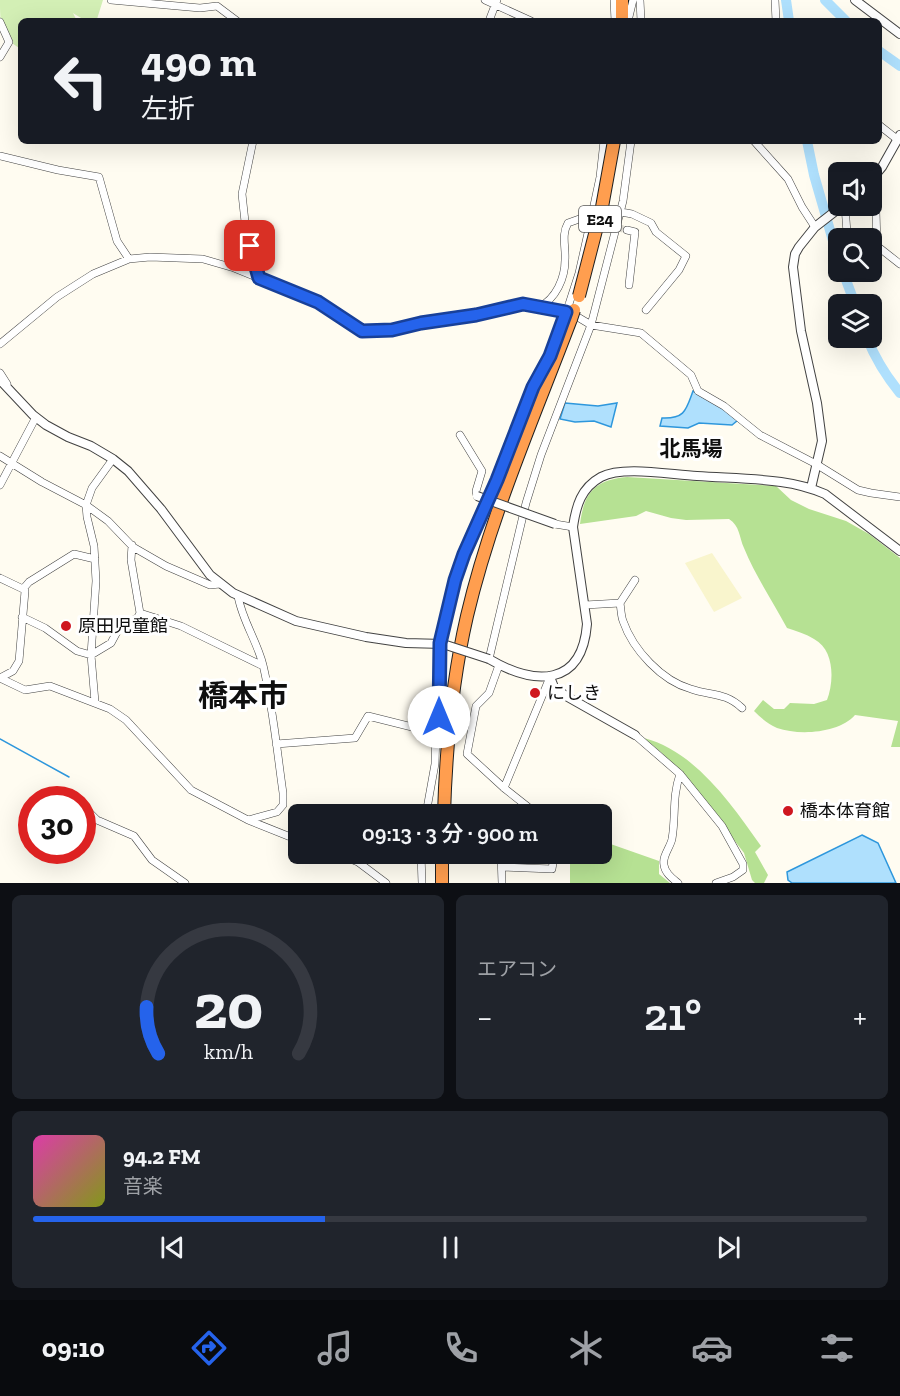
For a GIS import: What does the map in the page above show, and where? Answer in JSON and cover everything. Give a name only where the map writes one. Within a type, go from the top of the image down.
[{"type":"highway","points":[[622,0],[622,18]]},
{"type":"highway","name":"E24","points":[[445,804],[456,669],[467,616],[498,513],[570,314],[579,296],[600,216],[613,144]]},
{"type":"highway","points":[[442,864],[442,883]]},
{"type":"street","points":[[111,0],[200,8],[217,6],[233,18]]},
{"type":"street","points":[[485,0],[525,18]]},
{"type":"street","points":[[614,0],[615,18]]},
{"type":"street","points":[[629,18],[633,0]]},
{"type":"street","points":[[640,0],[640,18]]},
{"type":"street","points":[[775,0],[776,18]]},
{"type":"street","points":[[855,0],[879,18]]},
{"type":"street","points":[[490,18],[496,3]]},
{"type":"street","points":[[882,20],[900,34]]},
{"type":"street","points":[[0,22],[9,42],[0,57]]},
{"type":"street","points":[[882,127],[899,138],[882,164]]},
{"type":"street","points":[[252,144],[242,194],[246,231],[259,278]]},
{"type":"street","points":[[428,804],[435,764],[442,643],[464,554],[497,480],[533,387],[570,314],[600,177],[604,144]]},
{"type":"street","points":[[489,659],[526,503],[548,437],[591,325],[621,212],[631,144]]},
{"type":"street","points":[[757,144],[788,179],[802,207],[818,225]]},
{"type":"street","points":[[0,156],[99,177],[117,241],[129,259]]},
{"type":"street","points":[[621,212],[632,214],[651,223],[656,232],[686,256],[679,270],[646,310]]},
{"type":"street","points":[[811,488],[822,441],[817,403],[801,331],[793,267],[799,246],[818,225],[830,216]]},
{"type":"street","points":[[539,306],[552,298],[564,272],[564,230],[571,221],[582,218]]},
{"type":"street","points":[[627,230],[635,232],[629,285]]},
{"type":"street","points":[[882,252],[900,264]]},
{"type":"street","points":[[0,344],[57,297],[93,274],[129,259],[150,257],[203,259],[259,278],[318,302],[362,331],[392,330],[523,304],[539,306],[570,314],[591,325],[615,327],[640,333],[691,375],[698,391],[724,406],[760,435],[816,464],[858,490],[871,494],[900,497]]},
{"type":"street","points":[[0,373],[12,394]]},
{"type":"street","points":[[0,380],[36,417],[68,437],[92,446],[128,471],[210,575],[238,596],[296,621],[366,637],[406,643],[442,643],[534,676],[549,677],[561,673],[574,664],[582,651],[588,624],[573,527],[577,505],[583,492],[601,477],[619,472],[781,482],[811,488],[825,494],[900,551]]},
{"type":"street","points":[[0,485],[36,417]]},
{"type":"street","points":[[460,435],[482,471],[476,491],[477,496],[555,524],[573,527]]},
{"type":"street","points":[[0,456],[86,505],[108,521],[132,545],[166,566],[210,585],[220,584]]},
{"type":"street","points":[[95,702],[91,655],[96,581],[86,505],[92,488],[113,459]]},
{"type":"street","points":[[22,617],[45,628],[77,651],[91,655],[111,643],[118,630],[138,617],[140,613],[131,560],[132,545]]},
{"type":"street","points":[[23,588],[74,554],[94,559]]},
{"type":"street","points":[[0,578],[25,591],[19,661],[13,671],[0,678]]},
{"type":"street","points":[[635,580],[620,603],[622,620],[630,637],[655,668],[673,683],[692,690],[733,699],[742,708]]},
{"type":"street","points":[[238,596],[240,607],[256,643],[263,666],[283,793],[283,805],[277,812],[248,820]]},
{"type":"street","points":[[585,605],[620,603]]},
{"type":"street","points":[[140,613],[181,626],[263,666]]},
{"type":"street","points":[[499,665],[489,693],[476,706],[467,754],[524,804]]},
{"type":"street","points":[[549,677],[554,687],[560,692],[635,735],[680,774],[722,826],[743,864],[742,870],[733,877],[716,883]]},
{"type":"street","points":[[504,788],[546,690],[549,677]]},
{"type":"street","points":[[0,678],[25,690],[50,686],[110,709],[126,720],[191,790],[248,820],[288,836]]},
{"type":"street","points":[[276,744],[355,738],[368,716],[436,733]]},
{"type":"street","points":[[678,883],[670,877],[664,867],[664,857],[671,843],[674,827],[673,802],[680,774]]},
{"type":"street","points":[[96,819],[134,836],[152,860],[185,883]]},
{"type":"street","points":[[361,864],[386,883]]},
{"type":"street","points":[[421,864],[422,883]]},
{"type":"street","points":[[502,864],[502,883]]},
{"type":"street","points":[[502,867],[552,869],[553,864]]},
{"type":"shaded area","points":[[712,553],[742,598],[714,612],[685,563]]},
{"type":"green space","points":[[0,0],[103,0],[97,18],[82,18],[73,13],[76,18],[18,18],[18,47],[5,34],[0,16]]},
{"type":"green space","points":[[627,477],[776,486],[791,500],[809,509],[846,521],[869,534],[900,558],[900,747],[891,747],[898,721],[855,715],[839,726],[829,729],[797,732],[777,728],[754,711],[763,700],[774,709],[784,709],[790,703],[814,704],[827,700],[832,676],[826,651],[814,639],[787,628],[753,568],[737,528],[729,519],[686,520],[646,511],[636,516],[580,524],[584,504],[593,490],[606,481]]},
{"type":"green space","points":[[644,738],[680,755],[696,767],[725,797],[761,846],[755,852],[768,875],[764,883],[755,883],[752,880],[744,853],[689,781]]},
{"type":"green space","points":[[612,845],[659,861],[659,874],[670,883],[570,883],[570,864],[612,864]]},
{"type":"water","points":[[693,391],[738,420],[732,425],[699,423],[688,428],[660,426],[662,418],[676,417],[684,412]]},
{"type":"water","points":[[565,403],[598,406],[617,403],[611,427],[594,421],[575,422],[560,419]]},
{"type":"water","points":[[862,835],[878,843],[896,883],[792,883],[788,880],[787,872]]},
{"type":"waterway","points":[[786,0],[789,18]]},
{"type":"waterway","points":[[825,0],[843,18]]},
{"type":"waterway","points":[[882,53],[900,66]]},
{"type":"waterway","points":[[808,144],[829,228]]},
{"type":"waterway","points":[[847,282],[851,294]]},
{"type":"waterway","points":[[872,348],[881,367],[900,393]]},
{"type":"waterway","points":[[0,739],[69,777]]},
{"type":"tunnel","points":[[596,222],[627,230]]},
{"type":"place","name":"原田児童館","points":[[66,626]]},
{"type":"place","name":"にしき","points":[[535,693]]},
{"type":"place","name":"橋本体育館","points":[[788,811]]},
{"type":"district","name":"北馬場","points":[[691,448]]},
{"type":"district","name":"橋本市","points":[[243,696]]},
{"type":"route","points":[[250,246],[259,278],[318,302],[362,331],[392,330],[523,304],[566,312],[550,356],[533,387],[455,580],[440,643],[439,717]]}]
